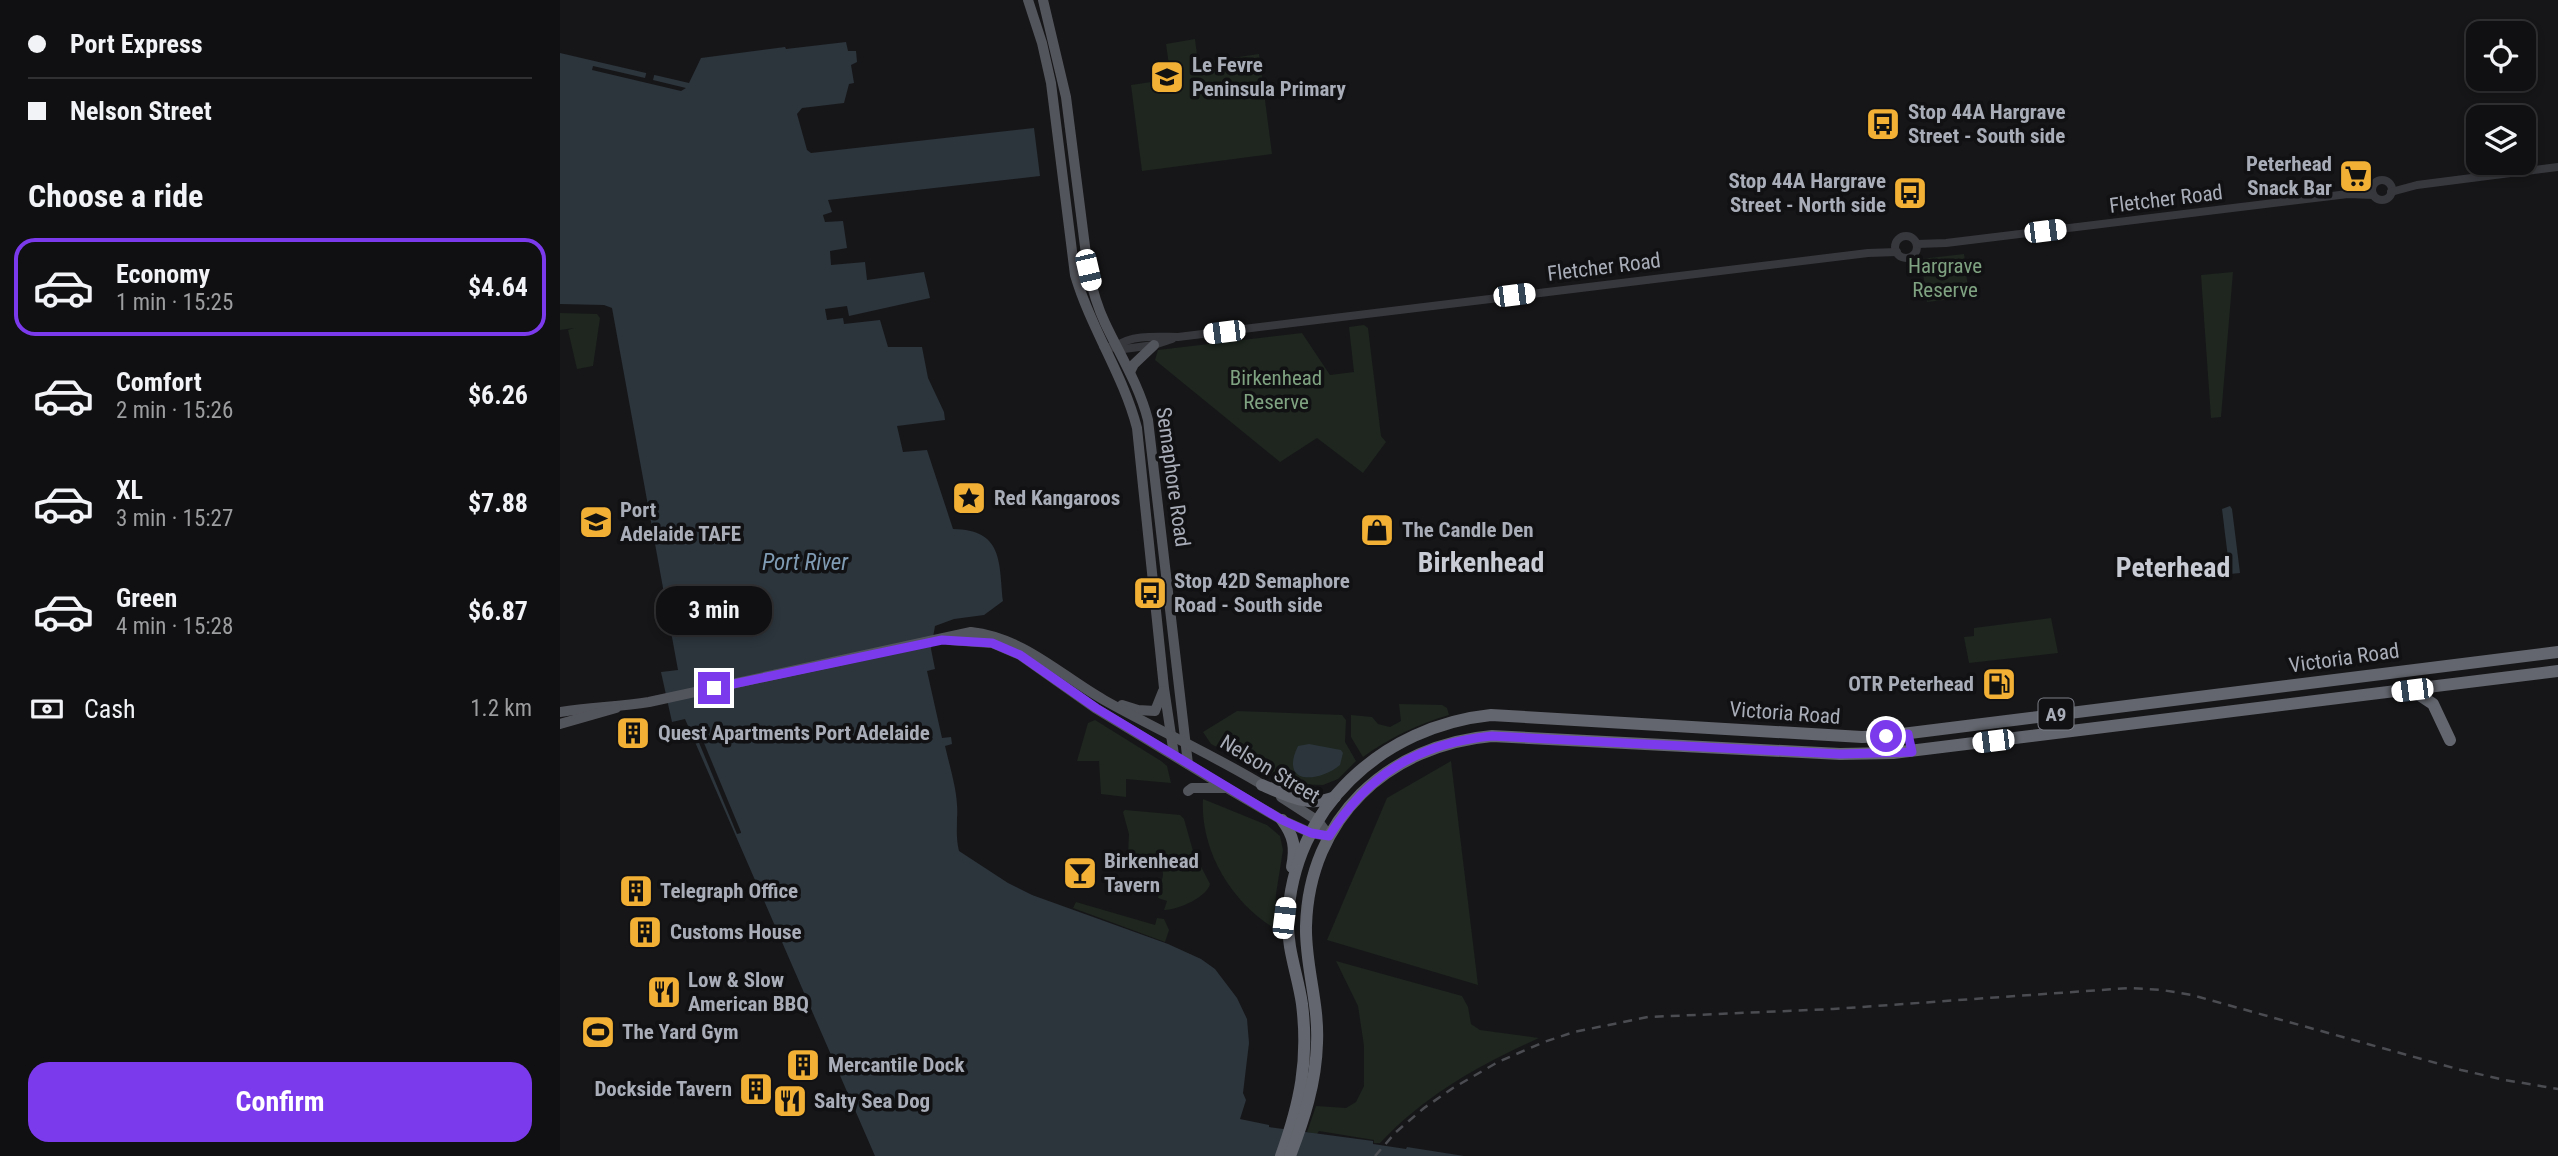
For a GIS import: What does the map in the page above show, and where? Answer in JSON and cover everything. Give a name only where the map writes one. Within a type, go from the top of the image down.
[{"type":"highway","name":"Victoria Road","points":[[1310,837],[1335,796],[1359,770],[1393,746],[1435,727],[1473,717],[1522,716],[1862,737],[1908,734],[2558,652]]},
{"type":"highway","name":"Victoria Road","points":[[1329,836],[1359,794],[1381,776],[1418,754],[1460,740],[1492,736],[1840,754],[1912,752],[2558,671]]},
{"type":"highway","points":[[2412,690],[2433,704],[2450,740]]},
{"type":"highway","points":[[1908,734],[1912,752]]},
{"type":"highway","points":[[1262,785],[1303,801],[1321,802],[1335,796]]},
{"type":"highway","points":[[1282,820],[1293,836],[1294,850],[1284,918],[1288,940]]},
{"type":"highway","name":"A9","points":[[1281,1156],[1317,1058],[1318,1020],[1307,951],[1307,919],[1315,870],[1329,836]]},
{"type":"highway","name":"A9","points":[[1290,1156],[1305,1116],[1308,1081],[1303,1020],[1288,940],[1297,867],[1310,837]]},
{"type":"main road","name":"Semaphore Road","points":[[1028,0],[1051,83],[1075,275],[1103,346],[1125,388],[1137,428],[1164,688],[1174,755]]},
{"type":"main road","name":"Semaphore Road","points":[[1044,0],[1066,97],[1088,270],[1104,321],[1143,402],[1154,459],[1188,764]]},
{"type":"main road","points":[[1130,372],[1154,345]]},
{"type":"main road","name":"Nelson Street","points":[[560,724],[620,707],[971,632],[1004,639],[1045,660],[1101,699],[1262,785],[1318,821],[1329,836]]},
{"type":"main road","name":"Nelson Street","points":[[942,640],[992,643],[1020,655],[1096,708],[1310,837],[1329,836]]},
{"type":"main road","points":[[1101,699],[1138,710],[1155,711],[1164,688]]},
{"type":"main road","name":"Nelson Street","points":[[560,712],[602,706],[620,707]]},
{"type":"main road","points":[[1188,791],[1192,788],[1227,788]]},
{"type":"street","points":[[2390,188],[2389,197],[2383,200],[2373,191],[2379,181],[2390,188],[2558,167]]},
{"type":"street","name":"Fletcher Road","points":[[1916,248],[2373,191]]},
{"type":"street","points":[[1908,237],[1916,248],[1907,258],[1900,256],[1897,248],[1902,238],[1908,237]]},
{"type":"street","name":"Fletcher Road","points":[[1117,346],[1123,341],[1153,337],[1178,337],[1897,248]]},
{"type":"street","name":"Fletcher Road","points":[[1103,346],[1124,349],[1154,345],[1178,337]]},
{"type":"green space","points":[[1195,39],[1198,63],[1259,54],[1272,154],[1142,171],[1131,85],[1171,79],[1166,44]]},
{"type":"green space","name":"Hargrave Reserve","points":[[1964,254],[1969,297],[1927,302],[1921,259]]},
{"type":"green space","points":[[2233,272],[2221,417],[2211,418],[2201,275]]},
{"type":"green space","points":[[560,313],[597,314],[600,318],[593,366],[577,369],[568,330],[574,328],[560,330]]},
{"type":"green space","name":"Birkenhead Reserve","points":[[1364,325],[1368,328],[1381,436],[1386,442],[1363,473],[1317,438],[1280,462],[1155,360],[1158,350],[1302,333],[1330,375],[1354,372],[1349,327]]},
{"type":"green space","points":[[2051,618],[2058,653],[1969,663],[1964,637],[1974,636],[1974,628]]},
{"type":"green space","points":[[1399,704],[1442,705],[1447,708],[1449,715],[1404,732],[1363,757],[1351,737],[1351,715],[1372,717],[1378,724],[1390,727],[1401,721]]},
{"type":"green space","points":[[1237,711],[1342,715],[1346,720],[1345,742],[1356,761],[1338,779],[1323,785],[1290,784],[1211,744],[1203,732]]},
{"type":"green space","points":[[1095,720],[1161,761],[1167,766],[1171,783],[1126,779],[1126,797],[1101,794],[1099,761],[1077,761],[1088,723]]},
{"type":"green space","points":[[1451,761],[1478,985],[1327,940],[1387,798]]},
{"type":"green space","points":[[1203,799],[1267,825],[1280,836],[1283,850],[1274,928],[1244,904],[1221,873],[1207,837]]},
{"type":"green space","points":[[1125,810],[1180,815],[1184,819],[1193,851],[1210,884],[1204,894],[1184,905],[1164,910],[1167,901],[1158,898],[1163,875],[1162,863],[1128,855],[1129,834],[1123,812]]},
{"type":"green space","points":[[1076,902],[1155,925],[1157,918],[1164,919],[1169,930],[1165,942],[1073,908]]},
{"type":"green space","points":[[1336,961],[1462,996],[1468,1007],[1471,1024],[1480,1030],[1539,1038],[1495,1059],[1434,1096],[1380,1143],[1319,1131],[1317,1134],[1307,1132],[1316,1106],[1346,1108],[1356,1102],[1364,1086],[1364,1046],[1358,1006]]},
{"type":"water","name":"Port River","points":[[846,42],[848,51],[856,51],[857,62],[851,65],[854,83],[849,84],[844,103],[802,108],[797,114],[807,150],[811,153],[1034,128],[1040,176],[828,200],[832,212],[823,215],[825,222],[843,221],[847,248],[830,251],[831,265],[865,262],[867,280],[924,272],[930,298],[849,316],[847,306],[825,309],[827,320],[843,318],[844,324],[880,320],[888,347],[922,347],[928,378],[945,420],[897,426],[903,452],[927,450],[953,529],[981,535],[990,542],[999,561],[1003,601],[984,615],[954,619],[935,626],[931,649],[935,669],[927,671],[942,738],[951,737],[952,744],[945,746],[957,800],[959,851],[1008,883],[1032,895],[1168,944],[1201,959],[1215,969],[1237,998],[1247,1019],[1249,1043],[1243,1093],[1246,1100],[1240,1119],[1269,1127],[1464,1156],[875,1156],[685,719],[672,722],[661,672],[678,670],[612,308],[604,305],[560,304],[560,53],[689,83],[701,58]]},
{"type":"water","points":[[2230,506],[2240,573],[2230,574],[2222,509]]},
{"type":"water","points":[[1309,744],[1341,750],[1343,753],[1340,765],[1312,777],[1297,774],[1293,768],[1293,759],[1298,746]]},
{"type":"pier","points":[[593,66],[645,78],[647,70],[655,72],[653,80],[686,88],[681,91],[592,70]]},
{"type":"pier","points":[[699,731],[741,833],[737,834],[695,733]]},
{"type":"railway","points":[[1375,1156],[1396,1132],[1453,1088],[1498,1062],[1574,1032],[1648,1017],[1833,1009],[2129,988],[2192,995],[2461,1070],[2558,1089]]},
{"type":"place","name":"Le Fevre Peninsula Primary","points":[[1167,77]]},
{"type":"place","name":"Stop 44A Hargrave Street - South side","points":[[1883,124]]},
{"type":"place","name":"Peterhead Snack Bar","points":[[2356,176]]},
{"type":"place","name":"Stop 44A Hargrave Street - North side","points":[[1910,193]]},
{"type":"place","name":"Red Kangaroos","points":[[969,498]]},
{"type":"place","name":"Port Adelaide TAFE","points":[[596,522]]},
{"type":"place","name":"The Candle Den","points":[[1377,530]]},
{"type":"place","name":"Stop 42D Semaphore Road - South side","points":[[1150,593]]},
{"type":"place","name":"OTR Peterhead","points":[[1999,684]]},
{"type":"place","name":"Quest Apartments Port Adelaide","points":[[633,733]]},
{"type":"place","name":"Birkenhead Tavern","points":[[1080,873]]},
{"type":"place","name":"Telegraph Office","points":[[636,891]]},
{"type":"place","name":"Customs House","points":[[645,932]]},
{"type":"place","name":"Low & Slow American BBQ","points":[[664,992]]},
{"type":"place","name":"The Yard Gym","points":[[598,1032]]},
{"type":"place","name":"Mercantile Dock","points":[[803,1065]]},
{"type":"place","name":"Dockside Tavern","points":[[756,1089]]},
{"type":"place","name":"Salty Sea Dog","points":[[790,1101]]},
{"type":"district","name":"Birkenhead","points":[[1481,562]]},
{"type":"district","name":"Peterhead","points":[[2173,567]]},
{"type":"route","points":[[714,688],[942,640],[992,643],[1035,664],[1096,708],[1282,820],[1311,833],[1329,836],[1359,794],[1381,776],[1418,754],[1460,740],[1492,736],[1840,754],[1912,752],[1908,734],[1886,736]]}]
